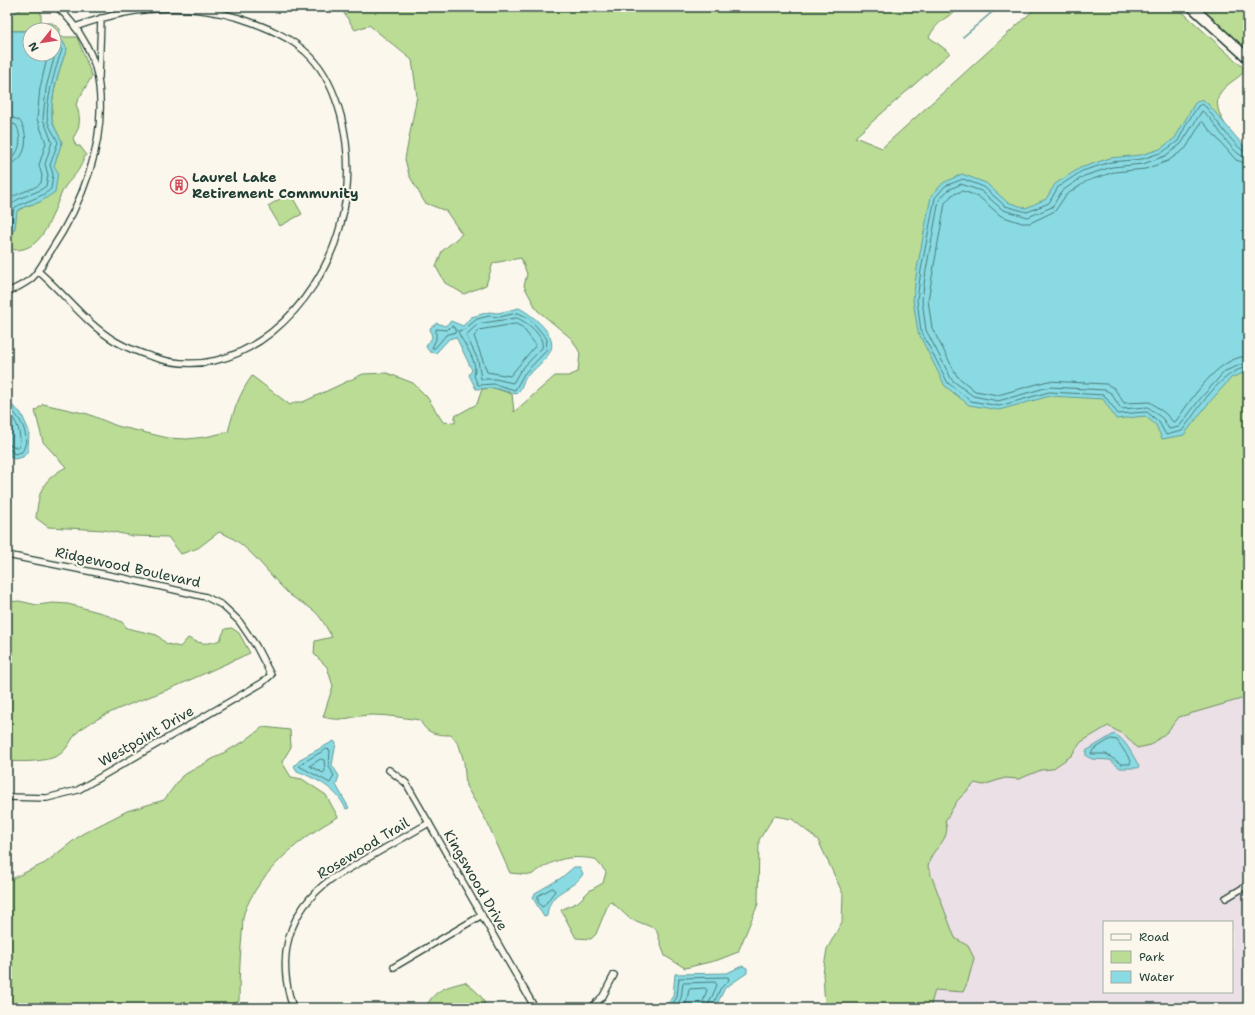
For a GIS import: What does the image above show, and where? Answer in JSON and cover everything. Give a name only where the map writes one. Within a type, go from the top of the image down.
[{"type":"main road","points":[[1192,7],[1248,58]]},
{"type":"street","points":[[7,292],[31,279],[38,271],[64,230],[76,207],[88,177],[98,129],[100,113],[98,80],[92,58],[75,26],[57,7]]},
{"type":"street","points":[[38,271],[68,299],[86,319],[118,343],[160,360],[185,363],[212,362],[233,356],[252,346],[289,316],[320,274],[340,227],[347,189],[348,170],[345,136],[338,105],[331,86],[326,76],[310,55],[289,39],[271,30],[242,19],[208,10],[163,7],[137,9],[75,26]]},
{"type":"street","points":[[98,80],[100,70],[102,18]]},
{"type":"street","name":"Ridgewood Boulevard","points":[[7,555],[50,562],[206,596],[222,605],[239,621],[263,658]]},
{"type":"street","name":"Westpoint Drive","points":[[7,797],[47,798],[64,795],[84,786],[267,680],[271,675],[263,658]]},
{"type":"street","name":"Kingswood Drive","points":[[389,770],[406,783],[535,1008]]},
{"type":"street","name":"Rosewood Trail","points":[[293,1008],[285,981],[286,953],[288,939],[294,922],[305,904],[318,889],[331,879],[429,822]]},
{"type":"street","points":[[1226,898],[1248,885]]},
{"type":"street","points":[[394,967],[482,915]]},
{"type":"street","points":[[591,1008],[603,996],[614,976]]},
{"type":"shaded area","points":[[1248,654],[1248,1008],[930,1008],[940,969],[894,875],[981,762]]},
{"type":"green space","points":[[26,7],[32,7],[41,11],[41,22],[22,22],[22,31],[7,31],[7,11],[14,13]]},
{"type":"green space","points":[[340,7],[966,7],[940,22],[929,37],[950,53],[855,137],[882,148],[1037,7],[1177,7],[1246,70],[1220,93],[1218,108],[1225,125],[1248,151],[1248,697],[1179,717],[1167,732],[1151,745],[1137,748],[1126,736],[1108,726],[1081,742],[1071,756],[1052,769],[1041,770],[1019,779],[1005,778],[983,785],[975,783],[957,801],[945,821],[945,836],[931,856],[928,867],[955,938],[968,946],[974,958],[968,981],[963,992],[935,990],[930,1008],[825,1008],[823,973],[827,949],[842,922],[843,894],[818,840],[792,819],[774,816],[759,840],[758,904],[738,952],[718,960],[685,968],[665,956],[656,929],[629,918],[613,903],[609,902],[596,934],[591,939],[576,938],[561,910],[578,902],[589,891],[603,883],[606,872],[595,859],[568,858],[547,865],[531,875],[510,873],[487,822],[466,786],[464,762],[459,745],[451,735],[432,733],[422,725],[420,720],[378,715],[365,715],[342,719],[330,719],[323,717],[333,686],[327,667],[314,654],[315,641],[332,637],[316,613],[290,595],[240,543],[219,532],[198,548],[181,554],[168,537],[133,536],[104,530],[48,527],[36,518],[38,501],[46,482],[66,467],[43,442],[35,411],[43,404],[88,414],[117,426],[168,438],[187,439],[228,432],[237,402],[252,376],[290,405],[295,402],[303,402],[363,374],[387,373],[413,383],[427,397],[443,422],[455,423],[455,416],[477,404],[482,389],[494,388],[512,394],[514,412],[555,376],[568,376],[578,372],[580,353],[572,339],[537,310],[524,286],[527,274],[521,258],[493,263],[486,285],[464,294],[445,283],[436,267],[442,251],[462,234],[446,211],[425,203],[409,175],[405,159],[417,96],[412,60],[369,25],[355,30]]},
{"type":"green space","points":[[1199,7],[1248,7],[1248,52]]},
{"type":"green space","points":[[62,37],[77,37],[92,76],[76,104],[79,114],[79,126],[73,138],[76,146],[80,146],[86,154],[78,171],[64,188],[50,221],[38,240],[30,247],[20,250],[7,249],[7,239],[15,228],[16,211],[40,202],[62,142],[52,119],[52,103],[61,65],[67,49],[62,40]]},
{"type":"green space","points":[[290,193],[302,214],[280,226],[268,206]]},
{"type":"green space","points":[[19,601],[37,605],[53,603],[68,604],[102,613],[122,622],[127,628],[157,635],[167,644],[180,647],[188,638],[196,642],[204,643],[211,643],[220,640],[225,629],[232,628],[239,633],[250,653],[105,715],[77,732],[62,753],[57,756],[36,761],[7,761],[7,602]]},
{"type":"green space","points":[[263,727],[290,730],[291,747],[282,762],[291,777],[302,779],[326,795],[338,817],[296,845],[283,857],[260,884],[251,898],[243,918],[239,1001],[226,1008],[7,1008],[7,881],[45,863],[82,834],[127,811],[164,800],[182,776],[243,742]]},
{"type":"green space","points":[[465,982],[481,997],[485,1004],[485,1008],[425,1008],[437,993]]},
{"type":"water","points":[[7,31],[22,31],[22,62],[62,62],[62,40],[67,49],[58,74],[52,103],[52,119],[62,142],[54,166],[58,172],[55,192],[40,202],[26,206],[17,211],[15,228],[7,239],[7,152],[11,135],[7,128]]},
{"type":"water","points":[[1202,99],[1248,151],[1248,371],[1231,378],[1207,405],[1184,435],[1162,439],[1156,425],[1145,416],[1116,419],[1103,399],[1050,396],[999,410],[969,405],[945,386],[918,332],[913,300],[917,269],[931,196],[943,183],[962,174],[986,183],[1007,202],[1026,208],[1046,199],[1055,184],[1080,168],[1110,158],[1141,155],[1160,149],[1175,138],[1195,103]]},
{"type":"water","points":[[519,308],[530,315],[542,326],[551,339],[552,345],[548,355],[527,376],[520,390],[516,394],[494,388],[476,389],[469,375],[472,370],[456,337],[449,339],[436,353],[430,352],[426,347],[432,338],[430,328],[437,323],[445,326],[451,321],[463,326],[471,317],[489,312],[498,313]]},
{"type":"water","points":[[7,401],[21,413],[29,431],[28,451],[23,457],[14,459],[10,457],[7,448]]},
{"type":"water","points":[[1114,734],[1122,739],[1139,766],[1138,768],[1120,768],[1110,760],[1092,759],[1086,756],[1086,751]]},
{"type":"water","points":[[334,741],[336,743],[332,765],[339,776],[336,785],[349,808],[346,809],[332,790],[319,781],[297,771],[294,766],[302,758]]},
{"type":"water","points":[[574,867],[580,867],[583,874],[578,880],[556,896],[549,907],[547,916],[544,917],[533,898],[535,893],[561,878]]},
{"type":"water","points":[[742,966],[747,968],[747,973],[725,988],[715,1008],[665,1008],[673,996],[675,974],[727,973]]},
{"type":"waterway","points":[[963,37],[998,7]]},
{"type":"place","name":"Laurel Lake Retirement Community","points":[[179,185]]}]
